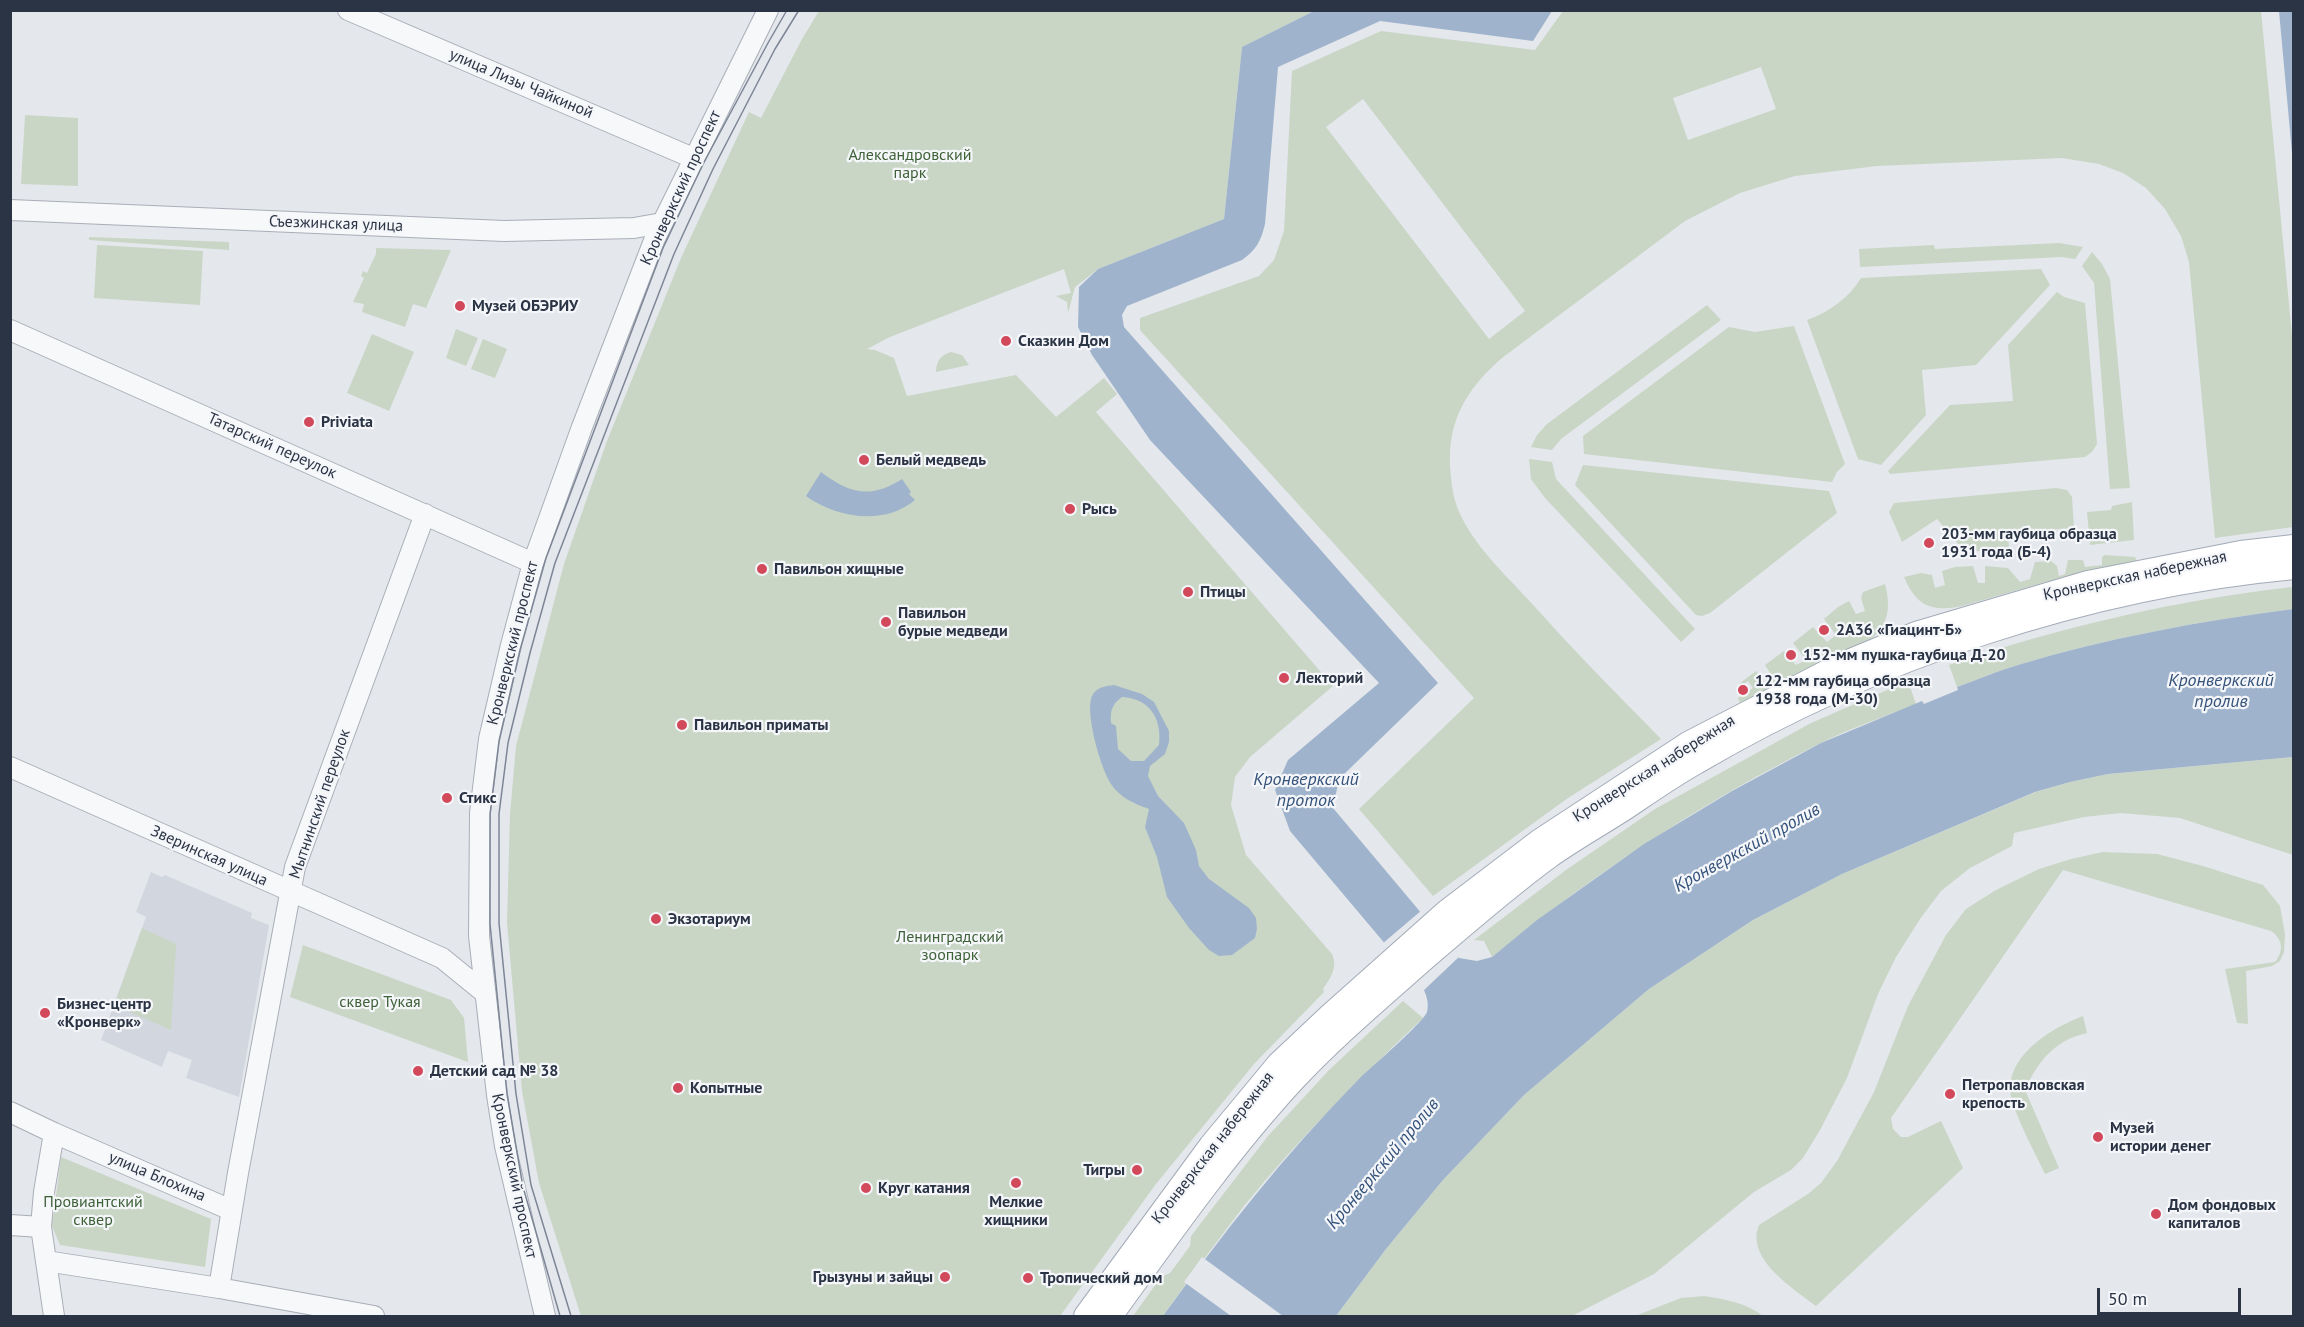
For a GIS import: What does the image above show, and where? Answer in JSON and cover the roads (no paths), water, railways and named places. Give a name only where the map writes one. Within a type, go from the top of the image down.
[{"type":"main road","name":"Кронверкская набережная","points":[[1454,919],[1540,841],[1688,744],[1841,665],[1916,634],[2078,586],[2196,561],[2294,547]]},
{"type":"main road","name":"Кронверкская набережная","points":[[1454,919],[1695,762],[1859,680],[1922,653],[2062,610],[2166,586],[2294,567]]},
{"type":"main road","points":[[1388,976],[1454,919]]},
{"type":"main road","name":"Кронверкская набережная","points":[[1086,1317],[1211,1146],[1279,1064],[1388,976]]},
{"type":"main road","name":"Кронверкская набережная","points":[[1110,1317],[1228,1156],[1263,1113],[1344,1029],[1388,976]]},
{"type":"street","name":"улица Лизы Чайкиной","points":[[348,10],[693,158]]},
{"type":"street","name":"Кронверкский проспект","points":[[544,1317],[505,1146],[478,924],[480,813],[489,739],[533,563],[586,416],[662,223],[768,10]]},
{"type":"street","name":"Съезжинская улица","points":[[10,210],[504,231],[634,228],[662,223]]},
{"type":"street","name":"Татарский переулок","points":[[10,330],[533,563]]},
{"type":"street","name":"Мытнинский переулок","points":[[231,1210],[294,867],[425,513]]},
{"type":"street","name":"Зверинская улица","points":[[10,767],[442,958],[485,993]]},
{"type":"street","points":[[442,958],[481,952]]},
{"type":"street","name":"улица Блохина","points":[[10,1112],[54,1134],[231,1210]]},
{"type":"street","points":[[54,1134],[44,1192],[41,1227],[54,1317]]},
{"type":"street","points":[[219,1288],[231,1210]]},
{"type":"street","points":[[10,1226],[41,1227]]},
{"type":"street","points":[[46,1261],[219,1288],[374,1317]]},
{"type":"water","name":"Кронверкский пролив","points":[[1314,11],[1552,11],[1533,41],[1380,21],[1278,67],[1265,224],[1257,245],[1242,260],[1127,306],[1122,315],[1124,327],[1438,683],[1339,779],[1333,808],[1459,958],[1477,961],[1492,957],[1537,920],[1644,844],[1732,791],[1821,743],[1922,701],[1924,704],[1958,690],[1957,687],[2052,655],[2189,625],[2293,609],[2293,757],[2108,774],[2070,782],[2035,792],[1842,874],[1753,920],[1649,989],[1524,1095],[1443,1180],[1386,1249],[1336,1316],[1163,1316],[1232,1224],[1280,1165],[1358,1080],[1416,1026],[1428,1009],[1424,990],[1290,831],[1275,790],[1288,760],[1379,683],[1150,440],[1092,355],[1078,327],[1079,287],[1098,269],[1224,219],[1242,47]]},
{"type":"water","points":[[2279,11],[2293,11],[2293,164]]},
{"type":"water","points":[[821,472],[842,485],[861,491],[880,489],[902,479],[911,492],[909,494],[915,500],[903,508],[875,516],[845,514],[831,510],[806,496]]},
{"type":"water","points":[[1114,685],[1142,694],[1154,702],[1169,731],[1169,742],[1165,754],[1150,766],[1148,776],[1158,796],[1184,823],[1196,850],[1199,866],[1209,879],[1249,908],[1256,918],[1255,938],[1232,955],[1219,956],[1209,950],[1189,928],[1167,897],[1157,857],[1145,827],[1149,809],[1123,797],[1107,776],[1094,739],[1090,702],[1097,690]],"holes":[[[1122,697],[1147,706],[1156,718],[1158,726],[1159,745],[1144,761],[1131,761],[1118,749],[1116,726],[1111,723],[1111,711],[1116,702]]]},
{"type":"tram line","points":[[560,1316],[523,1187],[507,1094],[490,924],[490,814],[499,741],[520,650],[546,558],[663,248],[703,164],[787,10]]},
{"type":"tram line","points":[[571,1316],[531,1185],[516,1094],[499,923],[499,814],[508,743],[555,563],[674,254],[713,169],[775,49],[799,10]]},
{"type":"place","name":"Музей ОБЭРИУ","points":[[460,306]]},
{"type":"place","name":"Сказкин Дом","points":[[1006,341]]},
{"type":"place","name":"Priviata","points":[[309,422]]},
{"type":"place","name":"Белый медведь","points":[[864,460]]},
{"type":"place","name":"Рысь","points":[[1070,509]]},
{"type":"place","name":"203-мм гаубица образца 1931 года (Б-4)","points":[[1929,543]]},
{"type":"place","name":"Павильон хищные","points":[[762,569]]},
{"type":"place","name":"Птицы","points":[[1188,592]]},
{"type":"place","name":"Павильон бурые медведи","points":[[886,622]]},
{"type":"place","name":"2А36 «Гиацинт-Б»","points":[[1824,630]]},
{"type":"place","name":"152-мм пушка-гаубица Д-20","points":[[1791,655]]},
{"type":"place","name":"Лекторий","points":[[1284,678]]},
{"type":"place","name":"122-мм гаубица образца 1938 года (М-30)","points":[[1743,690]]},
{"type":"place","name":"Павильон приматы","points":[[682,725]]},
{"type":"place","name":"Стикс","points":[[447,798]]},
{"type":"place","name":"Экзотариум","points":[[656,919]]},
{"type":"place","name":"Бизнес-центр «Кронверк»","points":[[45,1013]]},
{"type":"place","name":"Детский сад № 38","points":[[418,1071]]},
{"type":"place","name":"Копытные","points":[[678,1088]]},
{"type":"place","name":"Петропавловская крепость","points":[[1950,1094]]},
{"type":"place","name":"Музей истории денег","points":[[2098,1137]]},
{"type":"place","name":"Тигры","points":[[1137,1170]]},
{"type":"place","name":"Мелкие хищники","points":[[1016,1183]]},
{"type":"place","name":"Круг катания","points":[[866,1188]]},
{"type":"place","name":"Дом фондовых капиталов","points":[[2156,1214]]},
{"type":"place","name":"Грызуны и зайцы","points":[[945,1277]]},
{"type":"place","name":"Тропический дом","points":[[1028,1278]]},
{"type":"park label","name":"Александровский парк","points":[[910,164]]},
{"type":"park label","name":"Ленинградский зоопарк","points":[[950,946]]},
{"type":"park label","name":"сквер Тукая","points":[[380,1002]]},
{"type":"park label","name":"Провиантский сквер","points":[[93,1211]]},
{"type":"water label","name":"Кронверкский проток","points":[[1306,790]]}]
